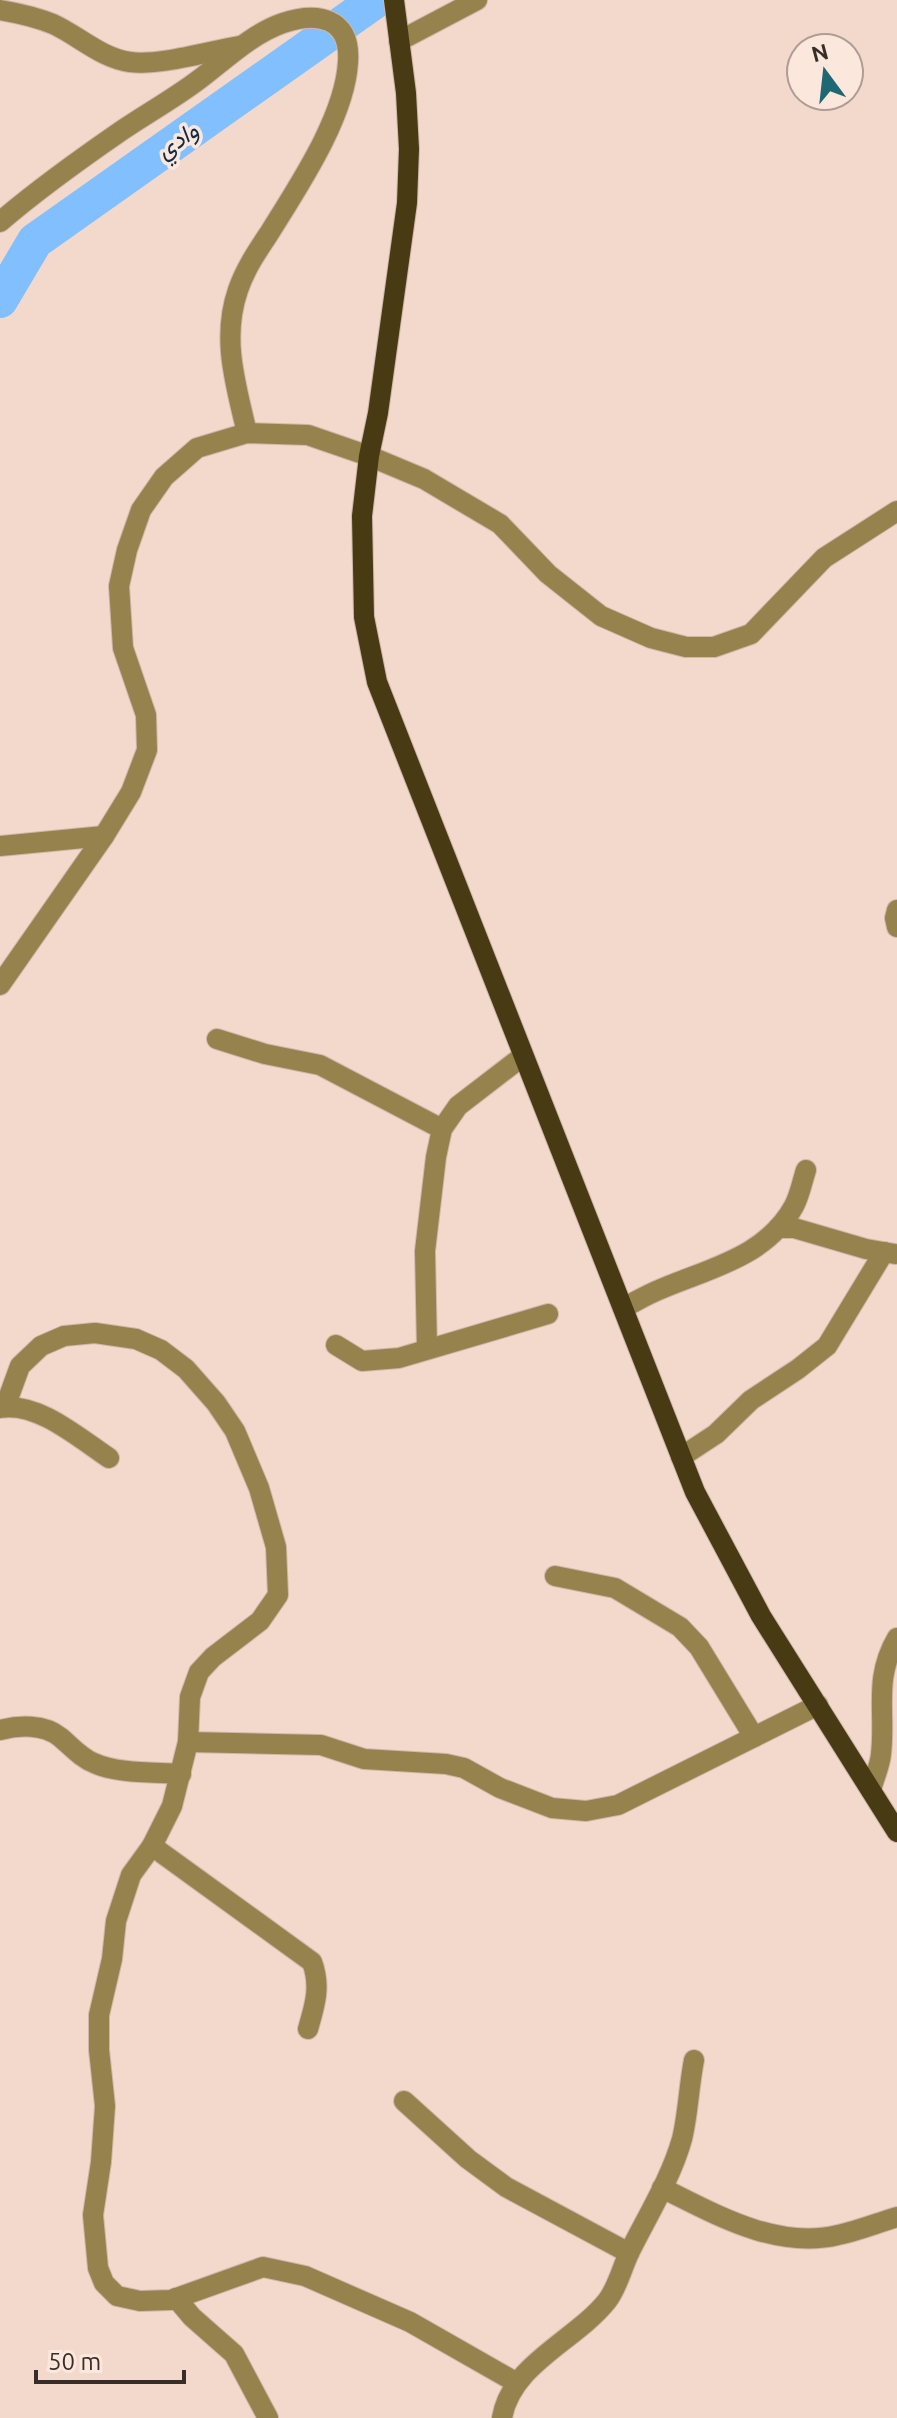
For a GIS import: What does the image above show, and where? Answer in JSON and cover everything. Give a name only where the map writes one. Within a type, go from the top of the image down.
[{"type":"main road","points":[[394,0],[409,149],[407,203],[362,516],[364,617],[377,682],[695,1492],[761,1616],[897,1832]]},
{"type":"street","points":[[399,41],[477,0]]},
{"type":"street","points":[[0,10],[55,25],[110,57],[131,62],[153,62],[247,44]]},
{"type":"street","points":[[0,222],[48,183],[266,31],[297,19],[328,20],[337,25],[349,48],[345,88],[320,146],[249,267],[238,291],[229,329],[231,365],[247,433]]},
{"type":"street","points":[[0,985],[104,836],[131,792],[147,750],[146,715],[123,648],[119,586],[141,510],[164,477],[197,448],[247,433],[308,435],[369,456],[424,479],[500,524],[548,574],[601,616],[651,638],[686,647],[714,647],[751,634],[824,558],[897,511]]},
{"type":"street","points":[[0,846],[104,836]]},
{"type":"street","points":[[897,910],[897,927]]},
{"type":"street","points":[[217,1039],[265,1054],[320,1065],[442,1129]]},
{"type":"street","points":[[427,1349],[425,1251],[442,1129],[458,1106],[523,1056]]},
{"type":"street","points":[[623,1308],[662,1288],[709,1272],[747,1253],[778,1228],[795,1204],[806,1170]]},
{"type":"street","points":[[681,1457],[716,1434],[751,1400],[827,1346],[890,1254],[794,1228],[778,1228]]},
{"type":"street","points":[[336,1345],[362,1361],[399,1358],[548,1314]]},
{"type":"street","points":[[109,1458],[35,1412],[21,1407],[3,1407],[20,1366],[41,1346],[64,1336],[95,1333],[136,1339],[161,1350],[186,1369],[216,1403],[235,1431],[259,1488],[276,1547],[278,1595],[260,1621],[213,1657],[199,1672],[190,1697],[188,1742],[172,1806],[152,1846],[131,1875],[120,1904],[99,2015],[105,2106],[93,2215],[98,2268],[104,2283],[117,2296],[140,2301],[176,2298],[263,2267],[305,2276],[410,2322],[517,2383]]},
{"type":"street","points":[[555,1576],[615,1588],[680,1627],[699,1647],[754,1737]]},
{"type":"street","points":[[871,1790],[881,1754],[880,1698],[888,1653],[897,1638]]},
{"type":"street","points":[[188,1742],[321,1745],[364,1759],[446,1764],[464,1768],[500,1788],[552,1808],[586,1811],[618,1805],[818,1705]]},
{"type":"street","points":[[0,1730],[14,1726],[37,1727],[56,1734],[95,1764],[181,1774]]},
{"type":"street","points":[[152,1846],[312,1962],[317,1977],[316,2000],[308,2029]]},
{"type":"street","points":[[502,2418],[504,2404],[517,2383],[608,2300],[682,2139],[694,2060]]},
{"type":"street","points":[[404,2101],[468,2159],[506,2187],[629,2253]]},
{"type":"street","points":[[662,2188],[726,2219],[781,2236],[837,2236],[897,2217]]},
{"type":"street","points":[[176,2298],[192,2317],[234,2354],[268,2418]]},
{"type":"waterway","name":"وادي","points":[[0,300],[35,241],[376,0]]}]
